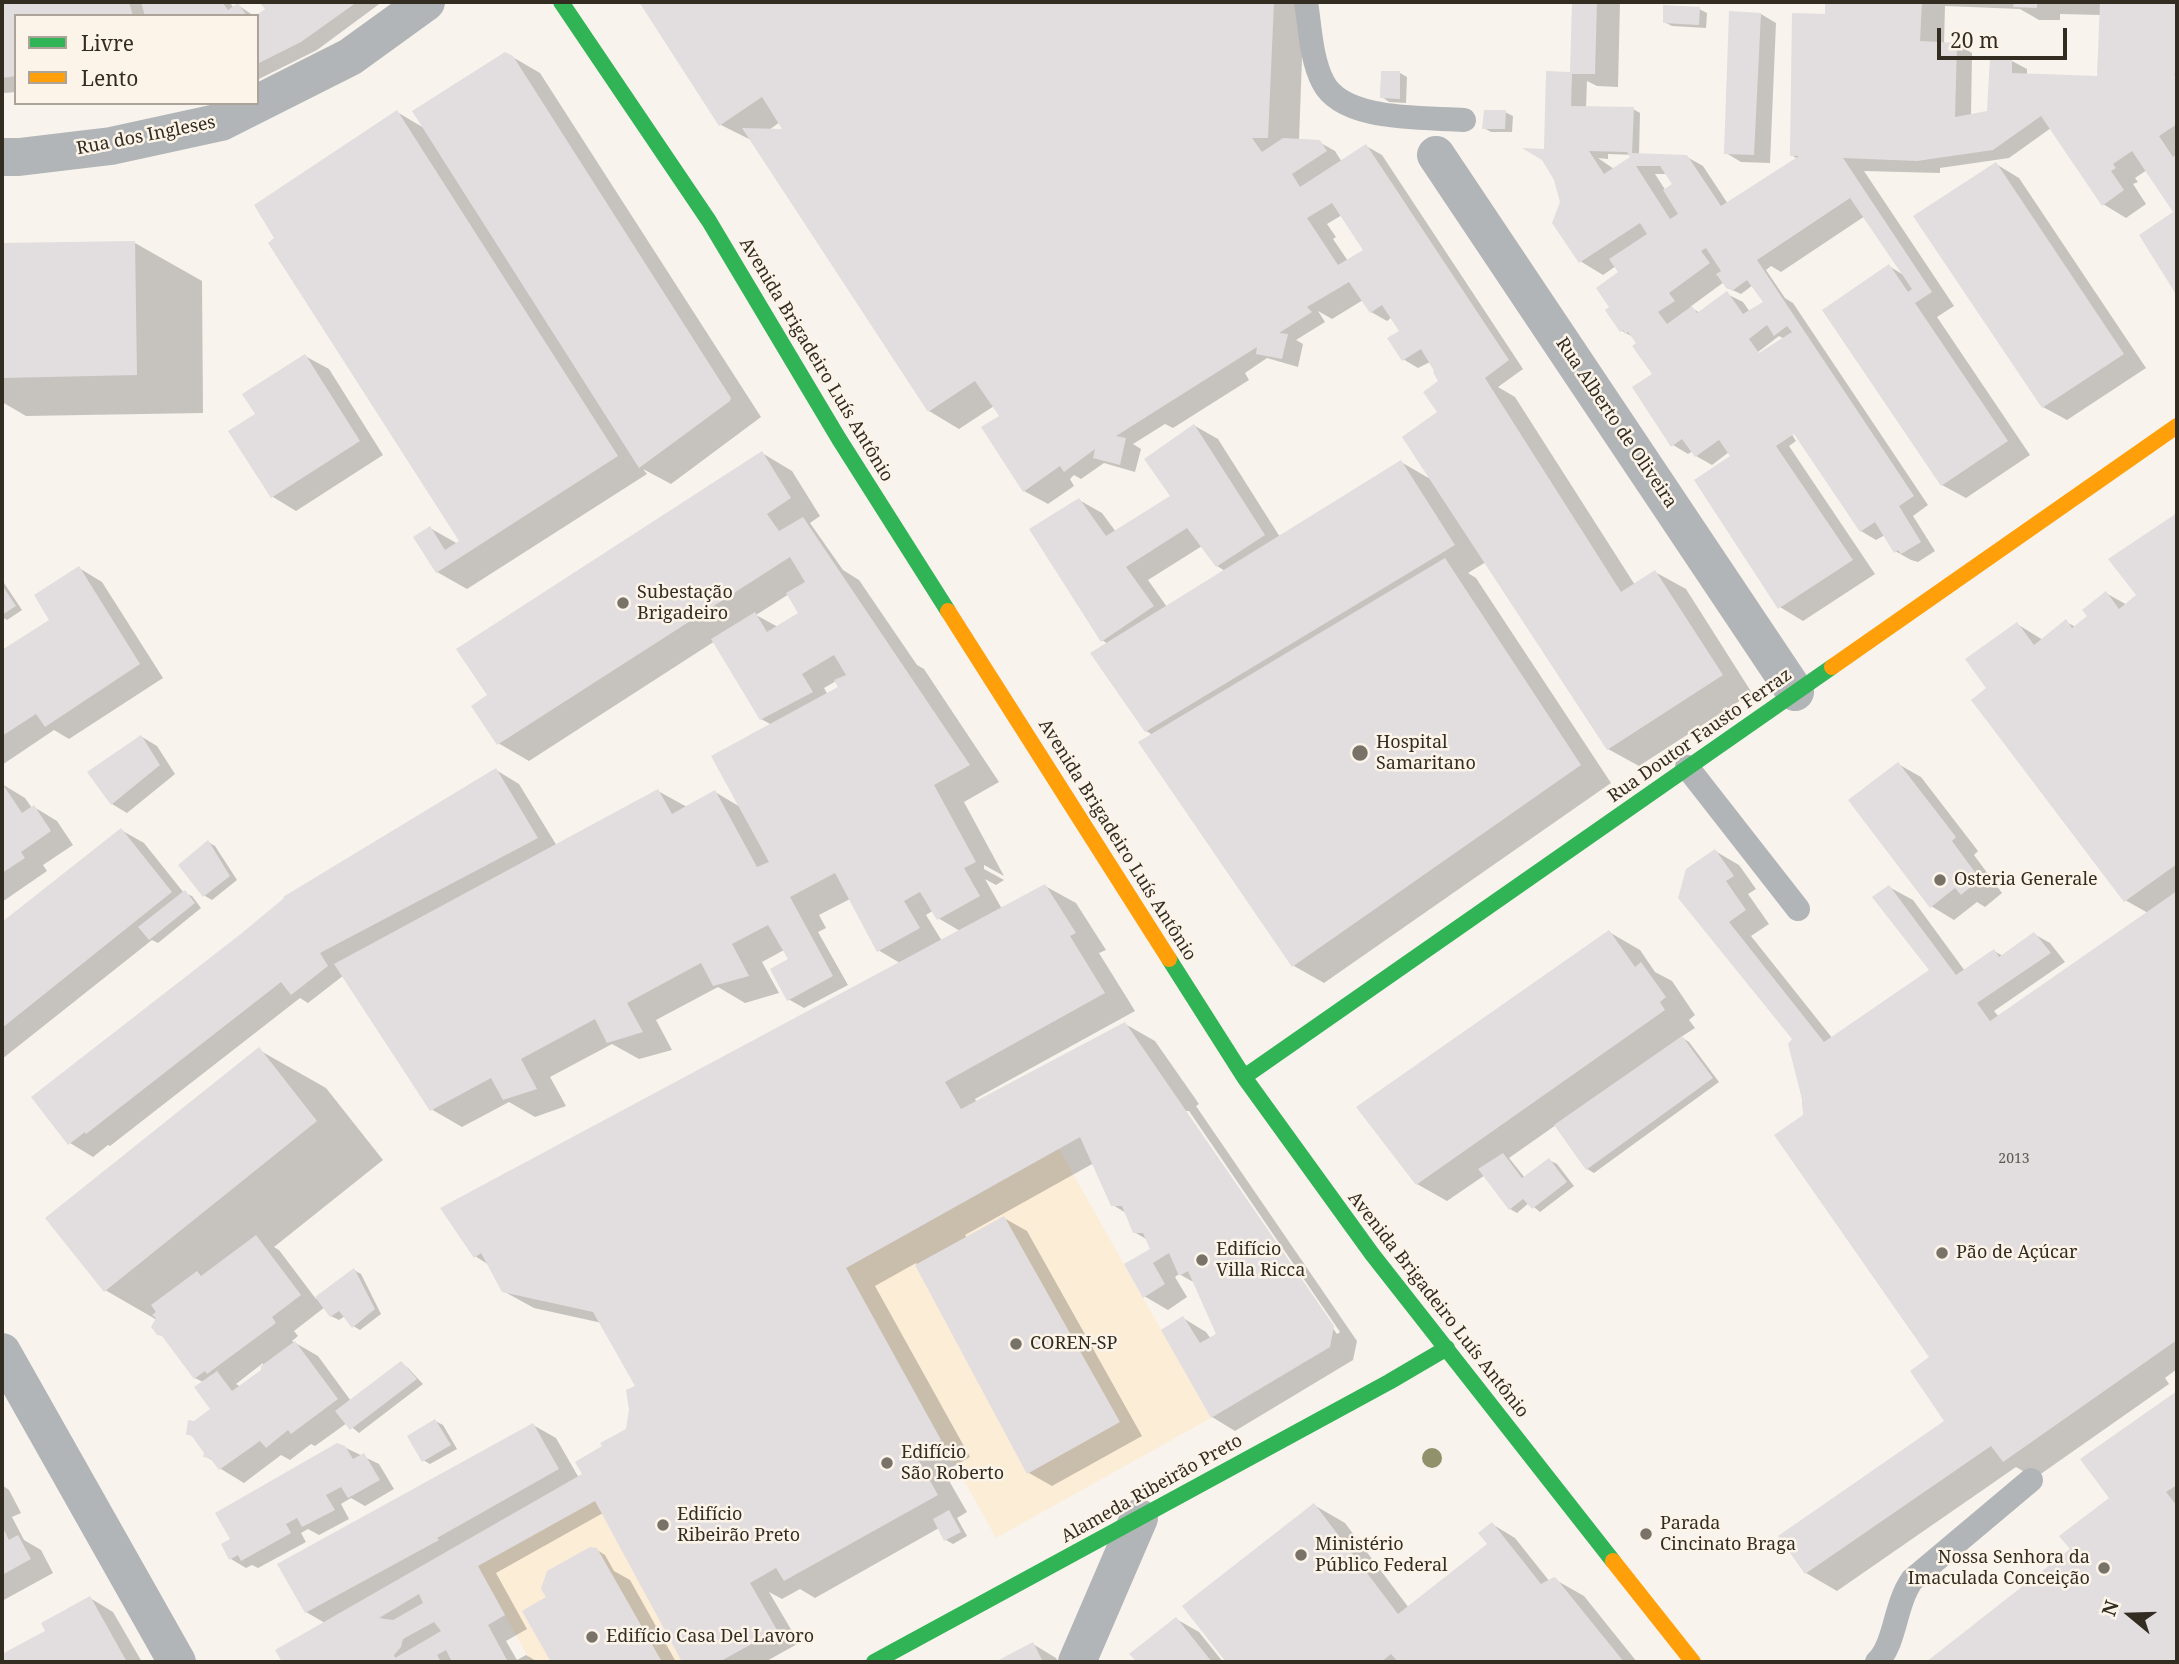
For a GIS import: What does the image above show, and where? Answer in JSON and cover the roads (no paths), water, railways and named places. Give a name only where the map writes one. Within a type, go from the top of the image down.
[{"type":"main road","name":"Avenida Brigadeiro Luís Antônio","points":[[561,2],[709,221],[846,450],[1244,1077],[1372,1254],[1693,1662]]},
{"type":"main road","name":"Rua Doutor Fausto Ferraz","points":[[1244,1077],[2177,426]]},
{"type":"main road","name":"Alameda Ribeirão Preto","points":[[874,1662],[1447,1348]]},
{"type":"street","name":"Rua dos Ingleses","points":[[259,103],[350,57],[426,2]]},
{"type":"street","name":"Rua dos Ingleses","points":[[2,157],[111,146],[221,122],[255,105]]},
{"type":"street","name":"Rua Alberto de Oliveira","points":[[1436,155],[1795,692]]},
{"type":"street","points":[[2,1352],[177,1662]]},
{"type":"street","points":[[1077,1662],[1139,1518]]},
{"type":"lane","points":[[1306,2],[1314,53],[1323,82],[1337,101],[1363,112],[1464,120]]},
{"type":"lane","points":[[1687,767],[1798,909]]},
{"type":"lane","points":[[1877,1662],[1889,1642],[1903,1592],[1912,1580],[2031,1480]]},
{"type":"place","name":"Subestação Brigadeiro","points":[[623,603]]},
{"type":"place","name":"Hospital Samaritano","points":[[1360,753]]},
{"type":"place","name":"Osteria Generale","points":[[1940,880]]},
{"type":"place","name":"Pão de Açúcar","points":[[1942,1253]]},
{"type":"place","name":"Edifício Villa Ricca","points":[[1202,1260]]},
{"type":"place","name":"COREN-SP","points":[[1016,1344]]},
{"type":"place","name":"Edifício São Roberto","points":[[887,1463]]},
{"type":"place","name":"Edifício Ribeirão Preto","points":[[663,1525]]},
{"type":"place","name":"Parada Cincinato Braga","points":[[1646,1534]]},
{"type":"place","name":"Ministério Público Federal","points":[[1301,1555]]},
{"type":"place","name":"Nossa Senhora da Imaculada Conceição","points":[[2104,1568]]},
{"type":"place","name":"Edifício Casa Del Lavoro","points":[[592,1637]]}]
